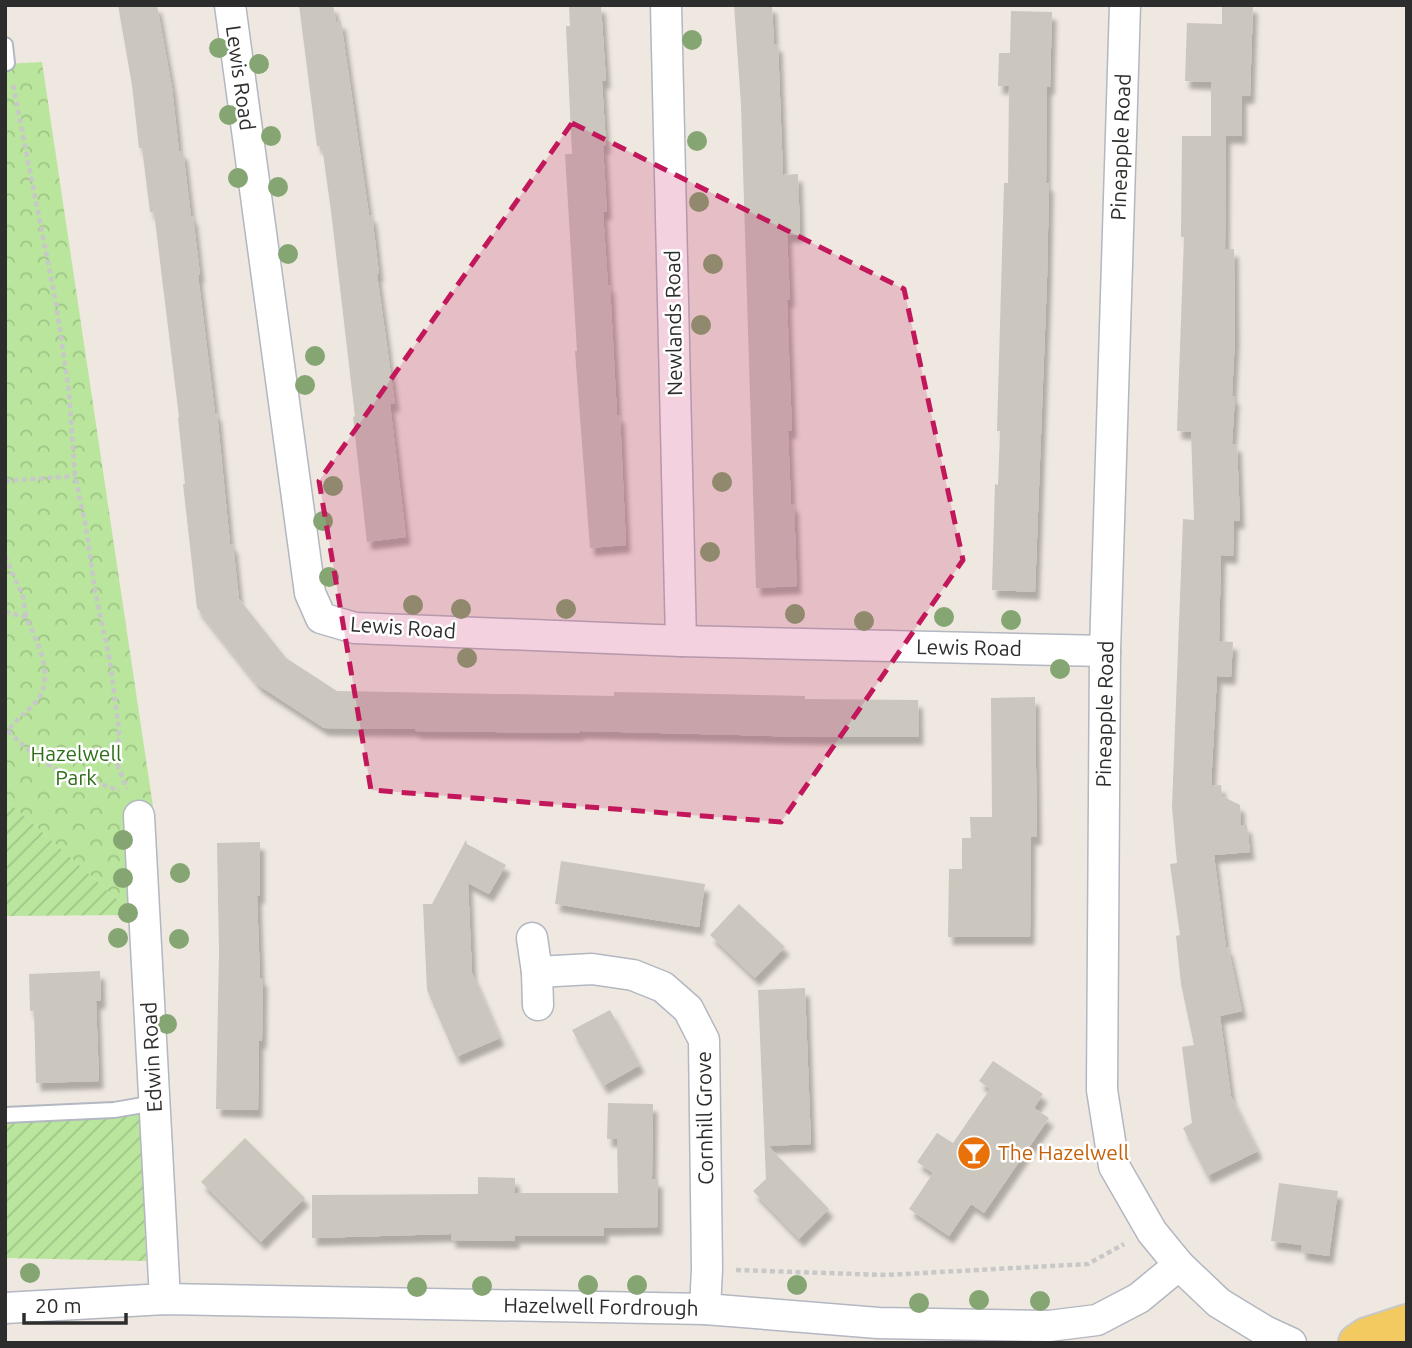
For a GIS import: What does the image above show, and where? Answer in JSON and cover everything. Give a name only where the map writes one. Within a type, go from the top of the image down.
[{"type":"main road","points":[[1358,1343],[1367,1337],[1407,1324]]},
{"type":"street","name":"Lewis Road","points":[[230,5],[310,593],[321,618],[355,628],[681,641],[1105,651]]},
{"type":"street","name":"Newlands Road","points":[[667,5],[681,641]]},
{"type":"street","name":"Pineapple Road","points":[[1125,5],[1105,651],[1102,1090],[1114,1166],[1152,1232],[1180,1265],[1219,1303],[1265,1331],[1291,1343]]},
{"type":"street","name":"Edwin Road","points":[[134,806],[155,1103],[165,1299]]},
{"type":"street","points":[[532,938],[538,1005]]},
{"type":"street","name":"Cornhill Grove","points":[[537,972],[592,969],[633,975],[663,987],[688,1009],[704,1040],[707,1269],[705,1309]]},
{"type":"street","name":"Hazelwell Fordrough","points":[[5,1308],[165,1299],[705,1309],[876,1333],[1049,1326],[1097,1320],[1139,1298],[1180,1265]]},
{"type":"lane","points":[[5,45],[7,62]]},
{"type":"lane","points":[[5,1115],[114,1110],[155,1103]]},
{"type":"path","points":[[7,62],[20,114],[56,303],[69,391],[75,476],[110,661],[119,730],[118,766],[134,806]]},
{"type":"path","points":[[5,481],[75,476]]},
{"type":"path","points":[[5,556],[23,597],[26,617],[41,650],[45,681],[37,701],[7,731],[34,755],[56,769],[81,780],[105,784],[134,806]]},
{"type":"path","points":[[5,612],[26,617]]},
{"type":"path","points":[[707,1269],[886,1275],[1088,1264],[1152,1232]]},
{"type":"highlighted area","points":[[572,123],[904,289],[963,560],[781,822],[371,790],[319,481]]},
{"type":"green space","name":"Hazelwell Park","points":[[42,62],[155,820],[132,820],[135,915],[5,799],[5,64]]},
{"type":"green space","points":[[5,799],[135,915],[5,916]]},
{"type":"green space","points":[[5,1109],[144,1113],[146,1261],[5,1258]]},
{"type":"building","points":[[118,5],[157,5],[172,88],[179,151],[183,151],[193,216],[230,544],[233,544],[239,599],[286,658],[337,691],[614,696],[614,692],[918,700],[919,737],[324,728],[258,685],[197,608],[183,484],[179,417],[154,212],[150,212]]},
{"type":"building","points":[[299,5],[333,5],[336,21],[341,21],[369,215],[372,215],[377,274],[395,404],[390,404],[406,537],[367,542],[331,211],[322,146],[317,146]]},
{"type":"building","points":[[569,5],[601,5],[606,81],[602,81],[607,212],[603,212],[617,415],[620,415],[626,545],[590,548],[575,351],[565,154],[572,154],[566,26],[570,26]]},
{"type":"building","points":[[734,5],[772,5],[774,44],[778,44],[783,175],[798,174],[800,234],[787,235],[792,431],[788,431],[797,586],[756,588],[741,104]]},
{"type":"building","points":[[1222,5],[1253,5],[1250,96],[1242,96],[1242,136],[1226,136],[1225,249],[1234,249],[1235,338],[1232,396],[1235,397],[1232,444],[1237,444],[1240,521],[1234,521],[1233,556],[1221,555],[1219,641],[1233,642],[1231,677],[1217,676],[1211,786],[1221,785],[1222,796],[1240,805],[1241,825],[1247,825],[1250,852],[1214,855],[1226,948],[1228,947],[1242,1011],[1220,1016],[1231,1096],[1258,1151],[1207,1176],[1183,1128],[1192,1123],[1182,1047],[1194,1045],[1181,984],[1176,936],[1180,935],[1170,864],[1177,863],[1172,807],[1183,519],[1194,520],[1191,432],[1177,431],[1184,237],[1181,237],[1182,136],[1211,136],[1211,82],[1185,81],[1187,23],[1222,24]]},
{"type":"building","points":[[1011,11],[1052,12],[1050,87],[1047,87],[1047,279],[1035,592],[992,590],[995,484],[998,485],[1000,431],[997,431],[1004,183],[1008,183],[1009,86],[998,86],[999,53],[1010,53]]},
{"type":"building","points":[[1035,697],[1037,837],[1031,837],[1030,937],[948,937],[949,869],[962,869],[962,838],[971,838],[970,817],[992,817],[991,698]]},
{"type":"building","points":[[466,840],[467,844],[506,865],[489,894],[468,883],[472,973],[500,1038],[456,1057],[427,990],[423,904],[432,904]]},
{"type":"building","points":[[260,842],[260,896],[257,896],[260,978],[263,978],[258,1110],[216,1109],[219,952],[217,843]]},
{"type":"building","points":[[561,861],[705,884],[699,927],[555,904]]},
{"type":"building","points":[[739,904],[785,947],[755,978],[710,935]]},
{"type":"building","points":[[100,971],[101,1001],[96,1001],[99,1081],[36,1083],[34,1011],[30,1011],[29,974]]},
{"type":"building","points":[[805,988],[811,1144],[768,1146],[829,1209],[799,1239],[753,1191],[766,1179],[758,990]]},
{"type":"building","points":[[610,1010],[640,1065],[603,1086],[572,1030]]},
{"type":"building","name":"The Hazelwell","points":[[993,1061],[1043,1094],[1034,1108],[1049,1118],[984,1213],[971,1204],[949,1236],[909,1209],[933,1173],[917,1162],[937,1133],[953,1143],[990,1089],[979,1081]]},
{"type":"building","points":[[608,1103],[653,1104],[652,1179],[658,1179],[658,1227],[604,1228],[604,1236],[515,1236],[515,1241],[451,1240],[451,1234],[312,1238],[312,1195],[478,1194],[478,1177],[515,1178],[515,1193],[618,1193],[617,1139],[607,1139]]},
{"type":"building","points":[[245,1138],[305,1198],[261,1242],[201,1182]]},
{"type":"building","points":[[1279,1183],[1338,1191],[1329,1256],[1301,1252],[1302,1245],[1271,1241]]},
{"type":"place","name":"The Hazelwell","points":[[974,1153]]}]
